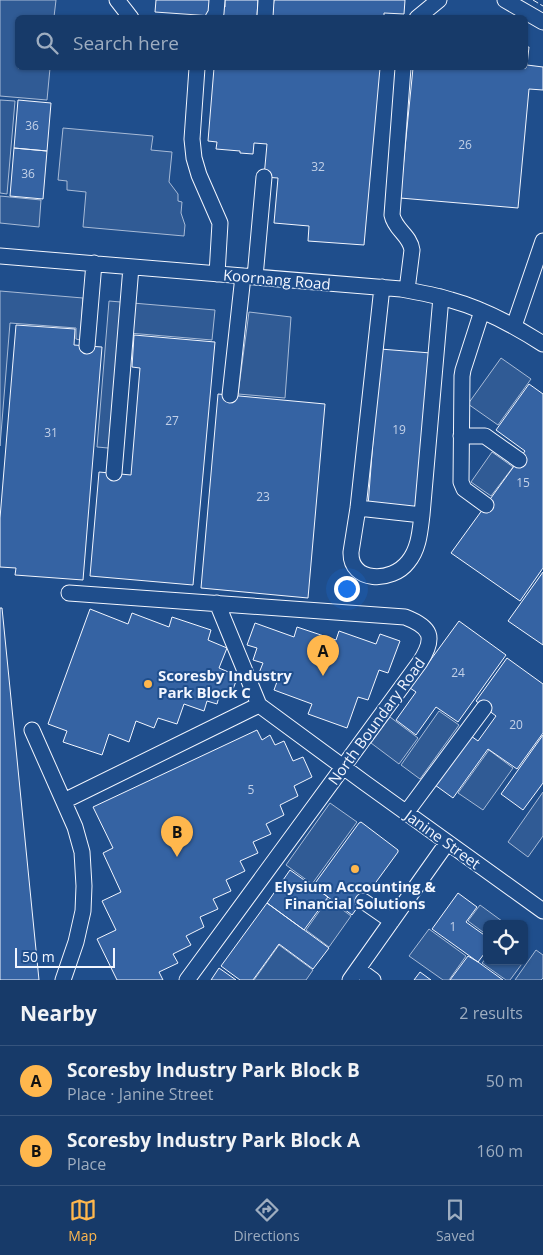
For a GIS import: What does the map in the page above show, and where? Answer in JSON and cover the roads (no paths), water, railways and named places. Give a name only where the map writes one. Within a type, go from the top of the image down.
[{"type":"street","points":[[117,0],[129,15]]},
{"type":"street","points":[[214,15],[217,0]]},
{"type":"street","points":[[265,15],[266,0]]},
{"type":"street","points":[[421,15],[439,0]]},
{"type":"street","points":[[505,0],[543,22]]},
{"type":"street","points":[[197,70],[192,139],[194,158],[199,176],[220,223],[217,274]]},
{"type":"street","points":[[403,70],[392,216],[396,226],[409,240],[411,245],[407,290]]},
{"type":"street","points":[[230,395],[264,176]]},
{"type":"street","points":[[514,326],[543,241]]},
{"type":"street","name":"Koornang Road","points":[[0,256],[407,290],[459,302],[542,339]]},
{"type":"street","points":[[87,346],[94,264]]},
{"type":"street","points":[[114,473],[131,266]]},
{"type":"street","points":[[382,287],[351,559],[353,565],[366,575],[392,575],[409,562],[417,547],[422,515],[441,298]]},
{"type":"street","points":[[482,311],[463,370],[461,482],[467,492],[486,505]]},
{"type":"street","points":[[461,436],[485,436],[519,460]]},
{"type":"street","points":[[358,508],[422,515]]},
{"type":"street","name":"North Boundary Road","points":[[69,593],[405,617],[424,626],[429,638],[426,652],[187,980]]},
{"type":"street","points":[[64,801],[259,706],[216,603]]},
{"type":"street","name":"Janine Street","points":[[259,706],[543,911]]},
{"type":"street","points":[[406,813],[484,708]]},
{"type":"street","points":[[32,730],[75,827],[82,852],[83,912],[63,980]]},
{"type":"street","points":[[373,980],[354,976],[447,843]]},
{"type":"street","points":[[363,901],[392,921]]},
{"type":"place","name":"Scoresby Industry Park Block B","points":[[323,676]]},
{"type":"place","name":"Scoresby Industry Park Block C","points":[[148,684]]},
{"type":"place","name":"Scoresby Industry Park Block A","points":[[177,857]]},
{"type":"place","name":"Elysium Accounting & Financial Solutions","points":[[355,869]]}]
